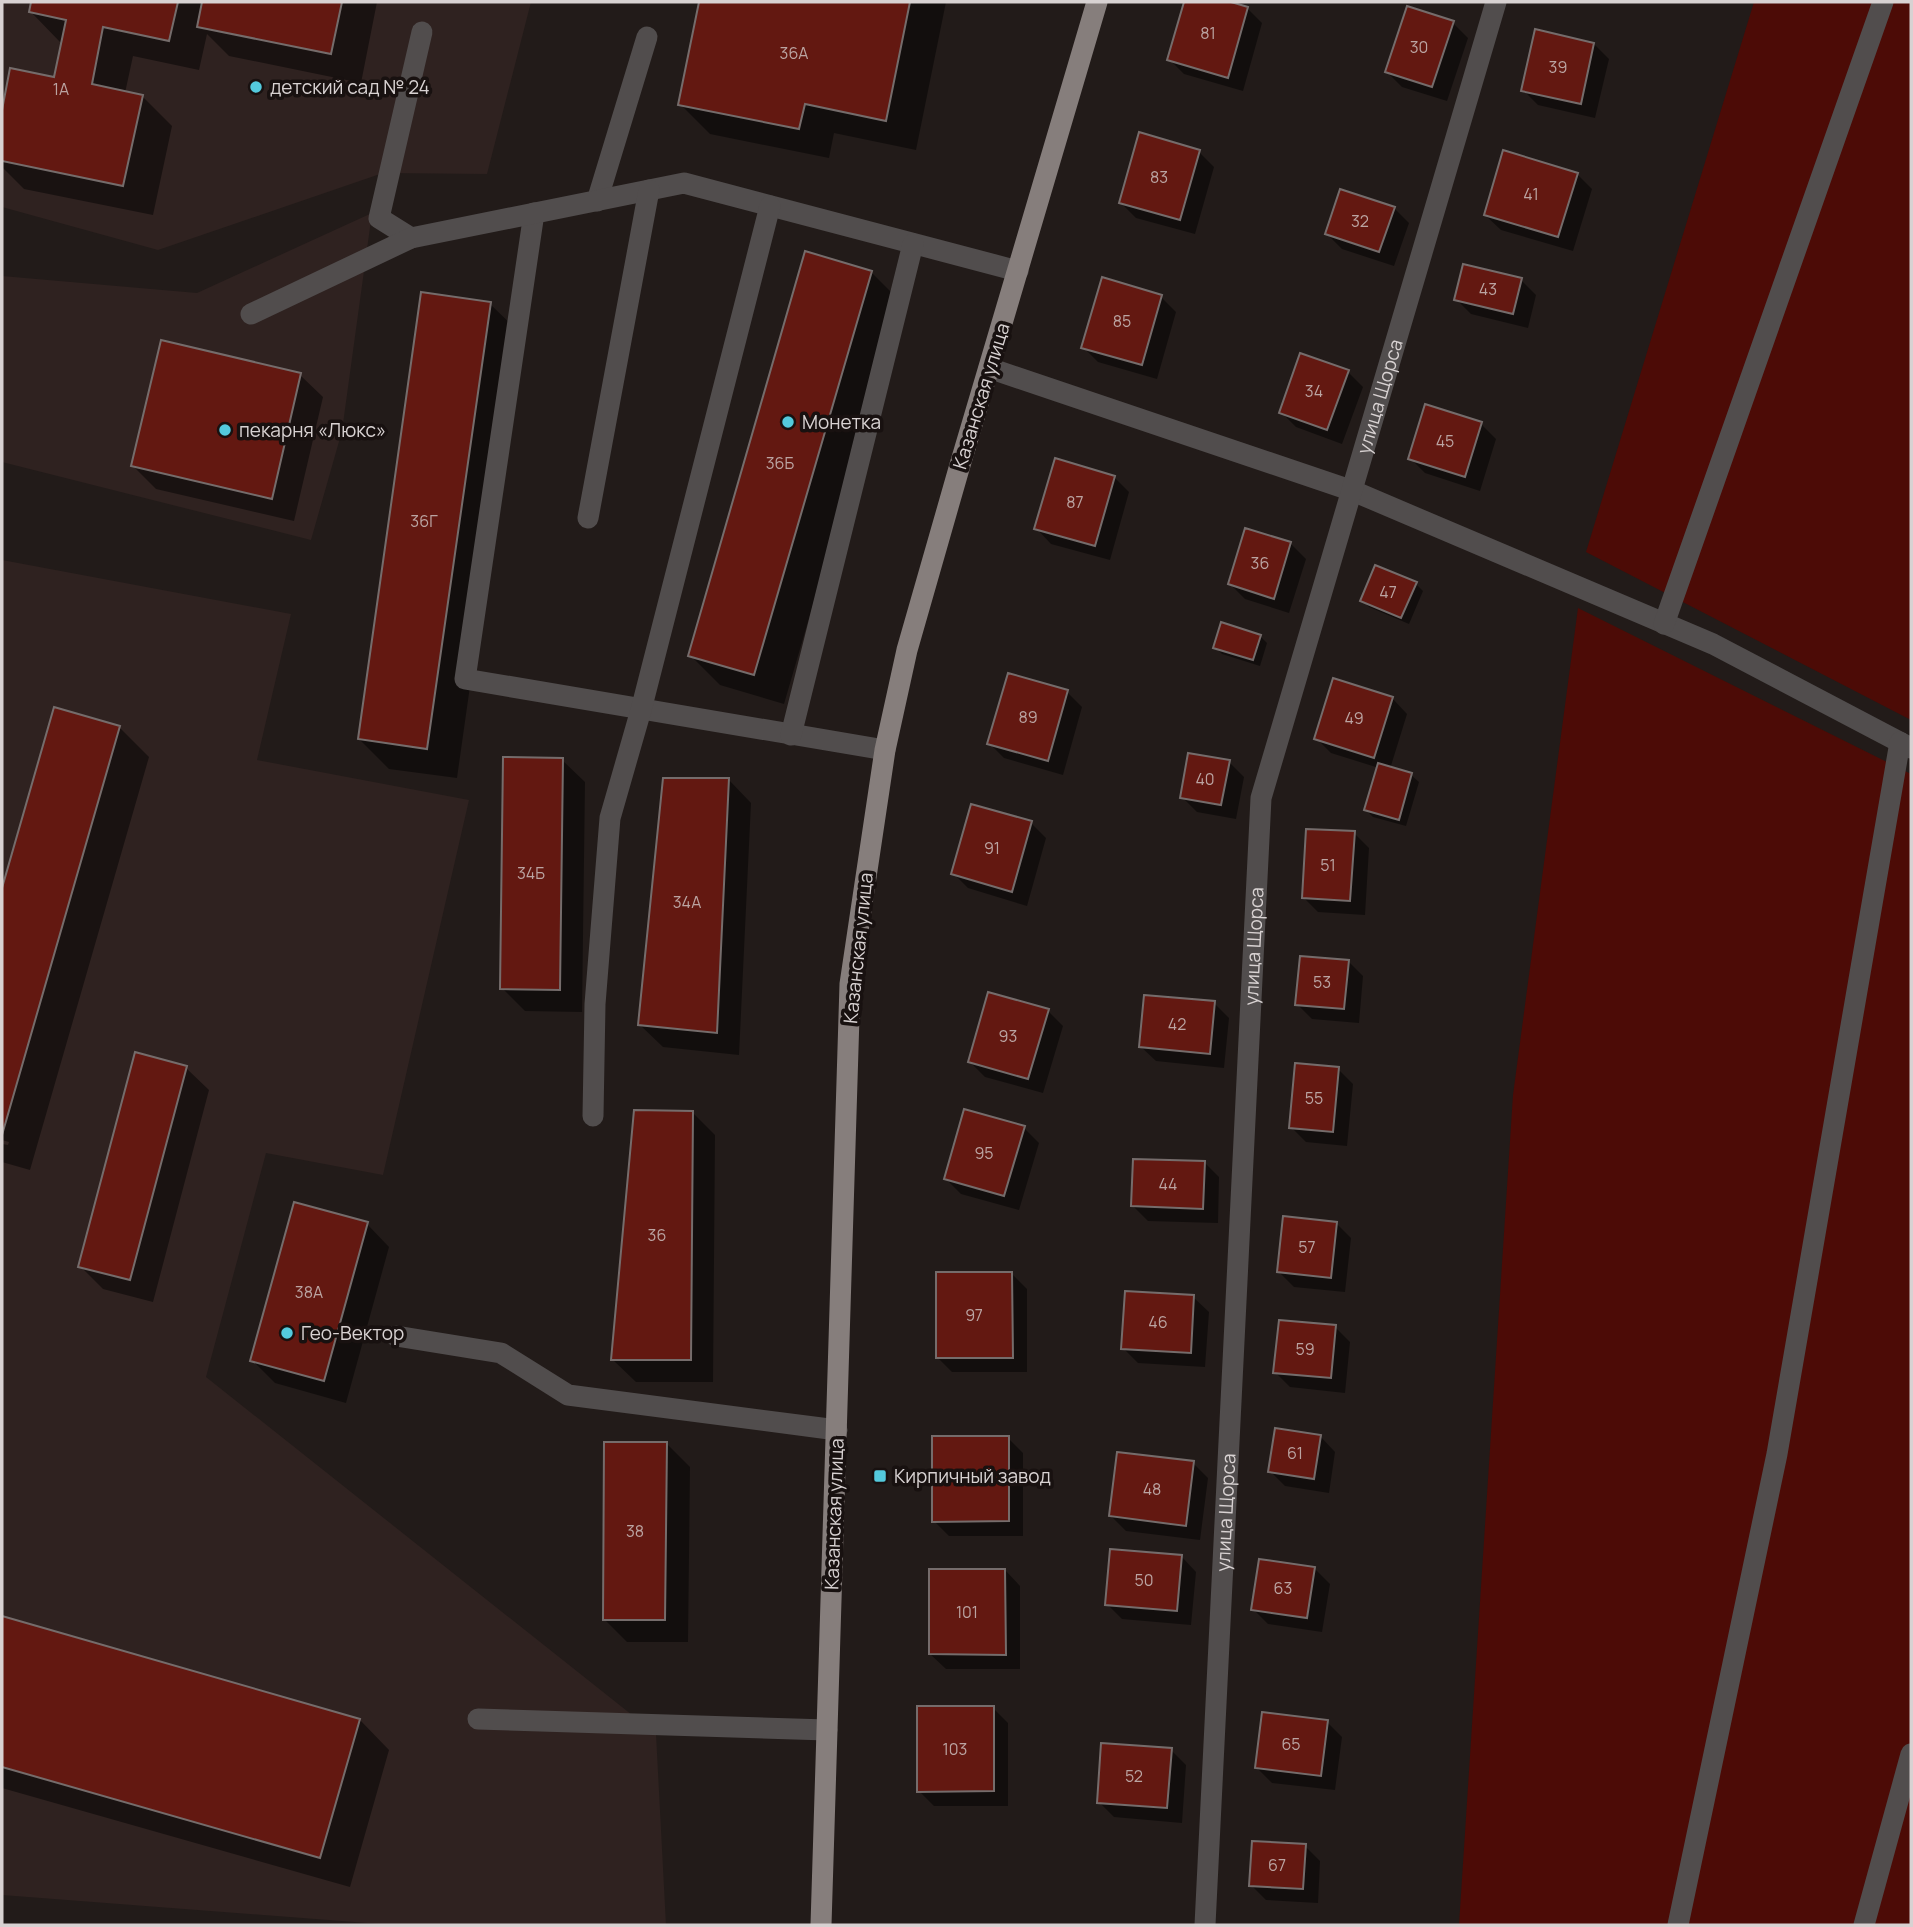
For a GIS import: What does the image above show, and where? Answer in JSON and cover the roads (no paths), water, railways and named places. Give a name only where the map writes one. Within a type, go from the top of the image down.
[{"type":"main road","name":"Казанская улица","points":[[821,1925],[850,985],[885,750],[907,650],[1097,2]]},
{"type":"street","name":"улица Щорса","points":[[1205,1925],[1261,797],[1496,2]]},
{"type":"street","points":[[1664,624],[1883,2]]},
{"type":"street","points":[[411,238],[379,218],[422,32]]},
{"type":"street","points":[[597,201],[646,37]]},
{"type":"street","points":[[251,314],[411,238],[684,183],[1018,271]]},
{"type":"street","points":[[588,518],[649,190]]},
{"type":"street","points":[[593,1116],[595,1004],[610,818],[641,710],[770,206]]},
{"type":"street","points":[[534,213],[465,679],[885,750]]},
{"type":"street","points":[[791,734],[913,244]]},
{"type":"street","points":[[989,369],[1353,491],[1713,644],[1906,745],[1777,1454],[1678,1925]]},
{"type":"street","points":[[396,1336],[501,1353],[568,1395],[836,1430]]},
{"type":"street","points":[[478,1719],[827,1730]]},
{"type":"street","points":[[1864,1925],[1911,1754]]},
{"type":"place","name":"детский сад № 24","points":[[256,87]]},
{"type":"place","name":"Монетка","points":[[788,422]]},
{"type":"place","name":"пекарня «Люкс»","points":[[225,430]]},
{"type":"place","name":"Гео-Вектор","points":[[287,1333]]},
{"type":"place","name":"Кирпичный завод","points":[[880,1476]]}]
